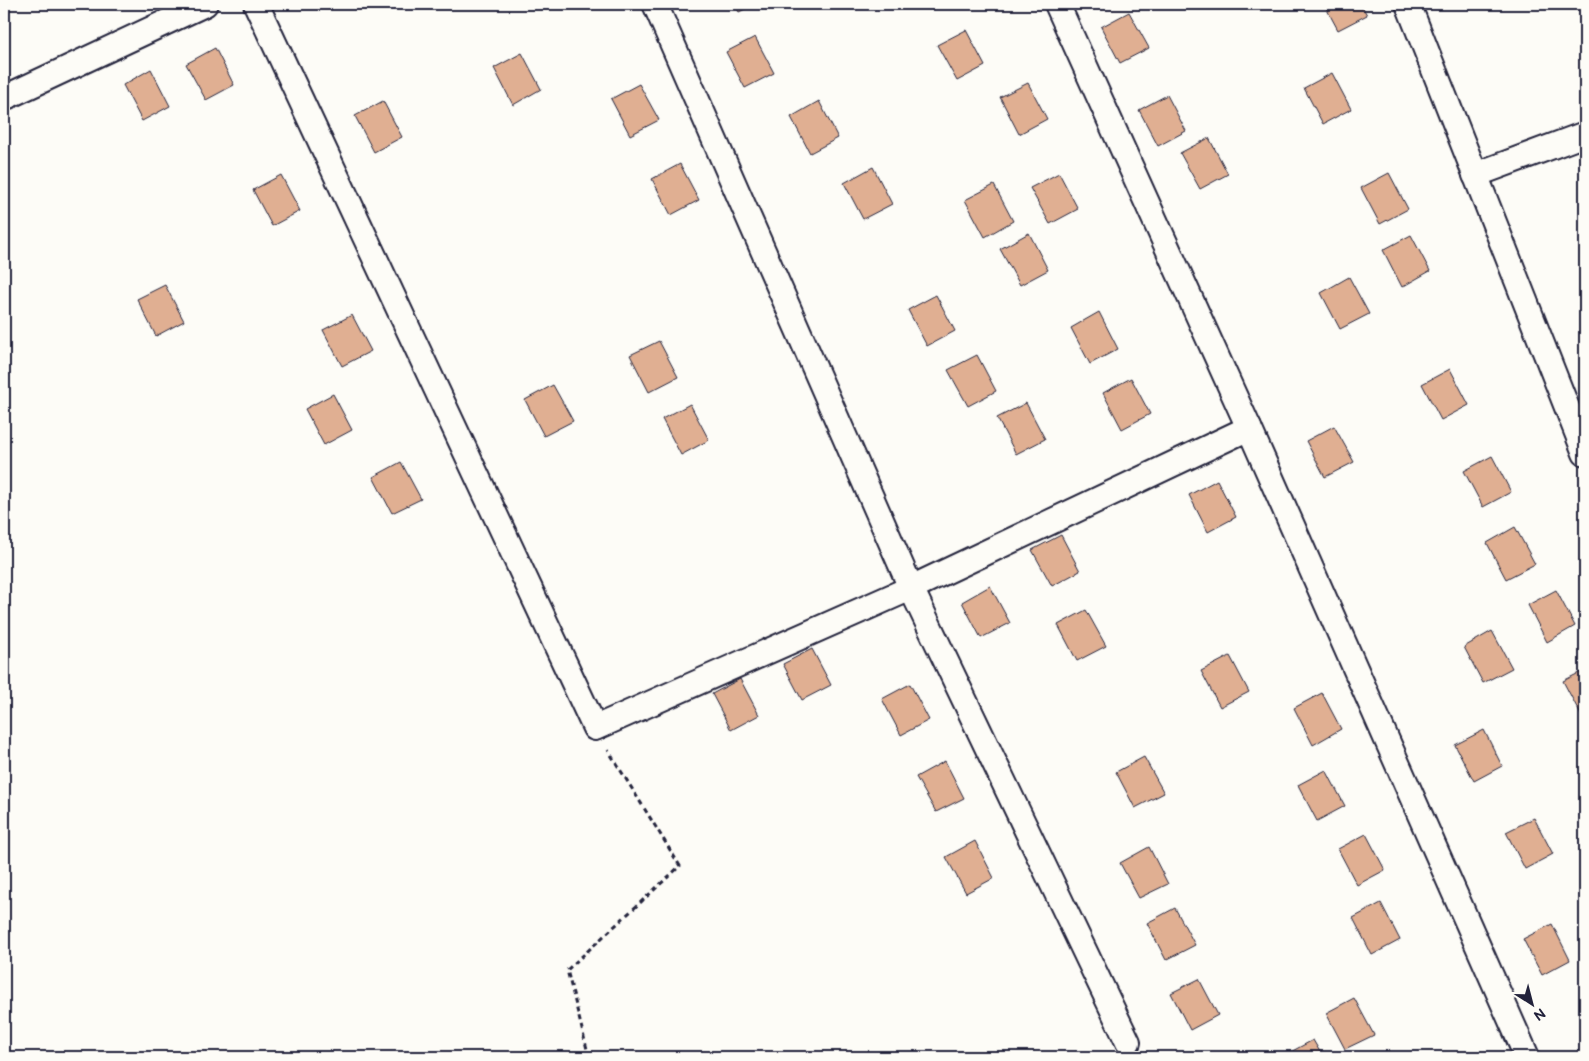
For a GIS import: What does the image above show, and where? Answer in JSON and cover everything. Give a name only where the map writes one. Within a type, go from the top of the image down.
[{"type":"street","points":[[4,98],[205,4]]},
{"type":"street","points":[[256,4],[595,728],[911,588],[1249,428]]},
{"type":"street","points":[[655,4],[911,588],[1128,1042]]},
{"type":"street","points":[[1057,4],[1249,428],[1526,1057]]},
{"type":"street","points":[[1408,4],[1585,453]]},
{"type":"street","points":[[1475,175],[1585,134]]},
{"type":"path","points":[[589,1057],[567,970],[680,866],[595,728]]},
{"type":"building","points":[[734,4],[755,4],[739,12]]},
{"type":"building","points":[[1324,4],[1361,4],[1367,15],[1338,30]]},
{"type":"building","points":[[1129,12],[1149,48],[1120,63],[1101,27]]},
{"type":"building","points":[[966,30],[985,66],[957,81],[937,45]]},
{"type":"building","points":[[755,37],[774,73],[745,88],[726,52]]},
{"type":"building","points":[[215,48],[234,85],[206,100],[186,64]]},
{"type":"building","points":[[522,53],[541,89],[513,105],[494,68]]},
{"type":"building","points":[[151,69],[170,106],[142,121],[123,85]]},
{"type":"building","points":[[1332,73],[1351,109],[1323,124],[1304,88]]},
{"type":"building","points":[[1028,83],[1047,119],[1019,134],[1000,97]]},
{"type":"building","points":[[639,84],[659,120],[630,135],[611,99]]},
{"type":"building","points":[[1167,95],[1186,131],[1158,146],[1139,110]]},
{"type":"building","points":[[383,101],[402,137],[374,152],[355,116]]},
{"type":"building","points":[[819,101],[838,138],[810,153],[791,117]]},
{"type":"building","points":[[1209,138],[1228,174],[1200,189],[1180,153]]},
{"type":"building","points":[[680,164],[699,200],[671,215],[652,179]]},
{"type":"building","points":[[873,167],[892,204],[863,219],[844,183]]},
{"type":"building","points":[[1059,173],[1078,209],[1050,224],[1030,188]]},
{"type":"building","points":[[1389,173],[1408,209],[1380,224],[1361,188]]},
{"type":"building","points":[[281,175],[300,211],[272,226],[253,190]]},
{"type":"building","points":[[994,185],[1013,221],[985,237],[965,200]]},
{"type":"building","points":[[1029,233],[1048,270],[1020,285],[1000,249]]},
{"type":"building","points":[[1411,235],[1430,271],[1402,287],[1383,250]]},
{"type":"building","points":[[1349,277],[1369,314],[1340,329],[1321,293]]},
{"type":"building","points":[[165,285],[184,321],[156,336],[137,299]]},
{"type":"building","points":[[936,295],[955,331],[927,346],[908,310]]},
{"type":"building","points":[[1099,312],[1118,349],[1090,364],[1071,328]]},
{"type":"building","points":[[352,315],[371,351],[342,366],[323,330]]},
{"type":"building","points":[[659,341],[678,377],[649,392],[630,355]]},
{"type":"building","points":[[977,355],[996,391],[968,406],[948,370]]},
{"type":"building","points":[[1450,369],[1469,405],[1441,420],[1422,384]]},
{"type":"building","points":[[1131,378],[1150,414],[1122,429],[1103,393]]},
{"type":"building","points":[[553,385],[573,421],[544,436],[525,400]]},
{"type":"building","points":[[333,394],[352,430],[324,445],[305,409]]},
{"type":"building","points":[[1026,403],[1045,439],[1016,454],[997,418]]},
{"type":"building","points":[[690,404],[709,440],[681,455],[662,419]]},
{"type":"building","points":[[1334,426],[1354,462],[1325,477],[1306,441]]},
{"type":"building","points":[[1492,456],[1511,492],[1483,507],[1464,471]]},
{"type":"building","points":[[401,462],[421,499],[392,513],[373,477]]},
{"type":"building","points":[[1217,480],[1236,517],[1208,532],[1189,495]]},
{"type":"building","points":[[1515,527],[1535,564],[1506,579],[1487,543]]},
{"type":"building","points":[[1061,535],[1080,571],[1052,586],[1032,550]]},
{"type":"building","points":[[990,586],[1010,623],[981,638],[962,602]]},
{"type":"building","points":[[1556,590],[1575,626],[1547,642],[1528,605]]},
{"type":"building","points":[[1086,610],[1106,646],[1077,661],[1058,625]]},
{"type":"building","points":[[1492,631],[1512,668],[1483,683],[1464,647]]},
{"type":"building","points":[[812,649],[831,685],[802,700],[783,664]]},
{"type":"building","points":[[1230,656],[1249,692],[1220,707],[1201,671]]},
{"type":"building","points":[[1585,670],[1585,716],[1582,717],[1563,681]]},
{"type":"building","points":[[740,679],[759,715],[731,730],[712,694]]},
{"type":"building","points":[[910,684],[929,720],[901,735],[882,699]]},
{"type":"building","points":[[1322,693],[1341,729],[1313,745],[1294,708]]},
{"type":"building","points":[[1484,730],[1502,766],[1474,781],[1455,745]]},
{"type":"building","points":[[1144,757],[1164,793],[1135,808],[1116,772]]},
{"type":"building","points":[[945,761],[964,798],[936,812],[916,777]]},
{"type":"building","points":[[1326,770],[1345,806],[1317,821],[1298,785]]},
{"type":"building","points":[[1534,818],[1553,854],[1525,869],[1506,832]]},
{"type":"building","points":[[1366,834],[1385,870],[1357,885],[1338,849]]},
{"type":"building","points":[[975,841],[994,878],[966,893],[946,857]]},
{"type":"building","points":[[1149,847],[1168,884],[1139,898],[1120,863]]},
{"type":"building","points":[[1381,903],[1400,940],[1372,955],[1353,918]]},
{"type":"building","points":[[1175,908],[1195,945],[1166,960],[1147,923]]},
{"type":"building","points":[[1552,924],[1570,960],[1542,975],[1523,939]]},
{"type":"building","points":[[1199,979],[1218,1015],[1190,1030],[1171,993]]},
{"type":"building","points":[[1354,998],[1374,1035],[1345,1049],[1326,1013]]},
{"type":"building","points":[[1313,1040],[1323,1057],[1286,1057],[1285,1055]]}]
